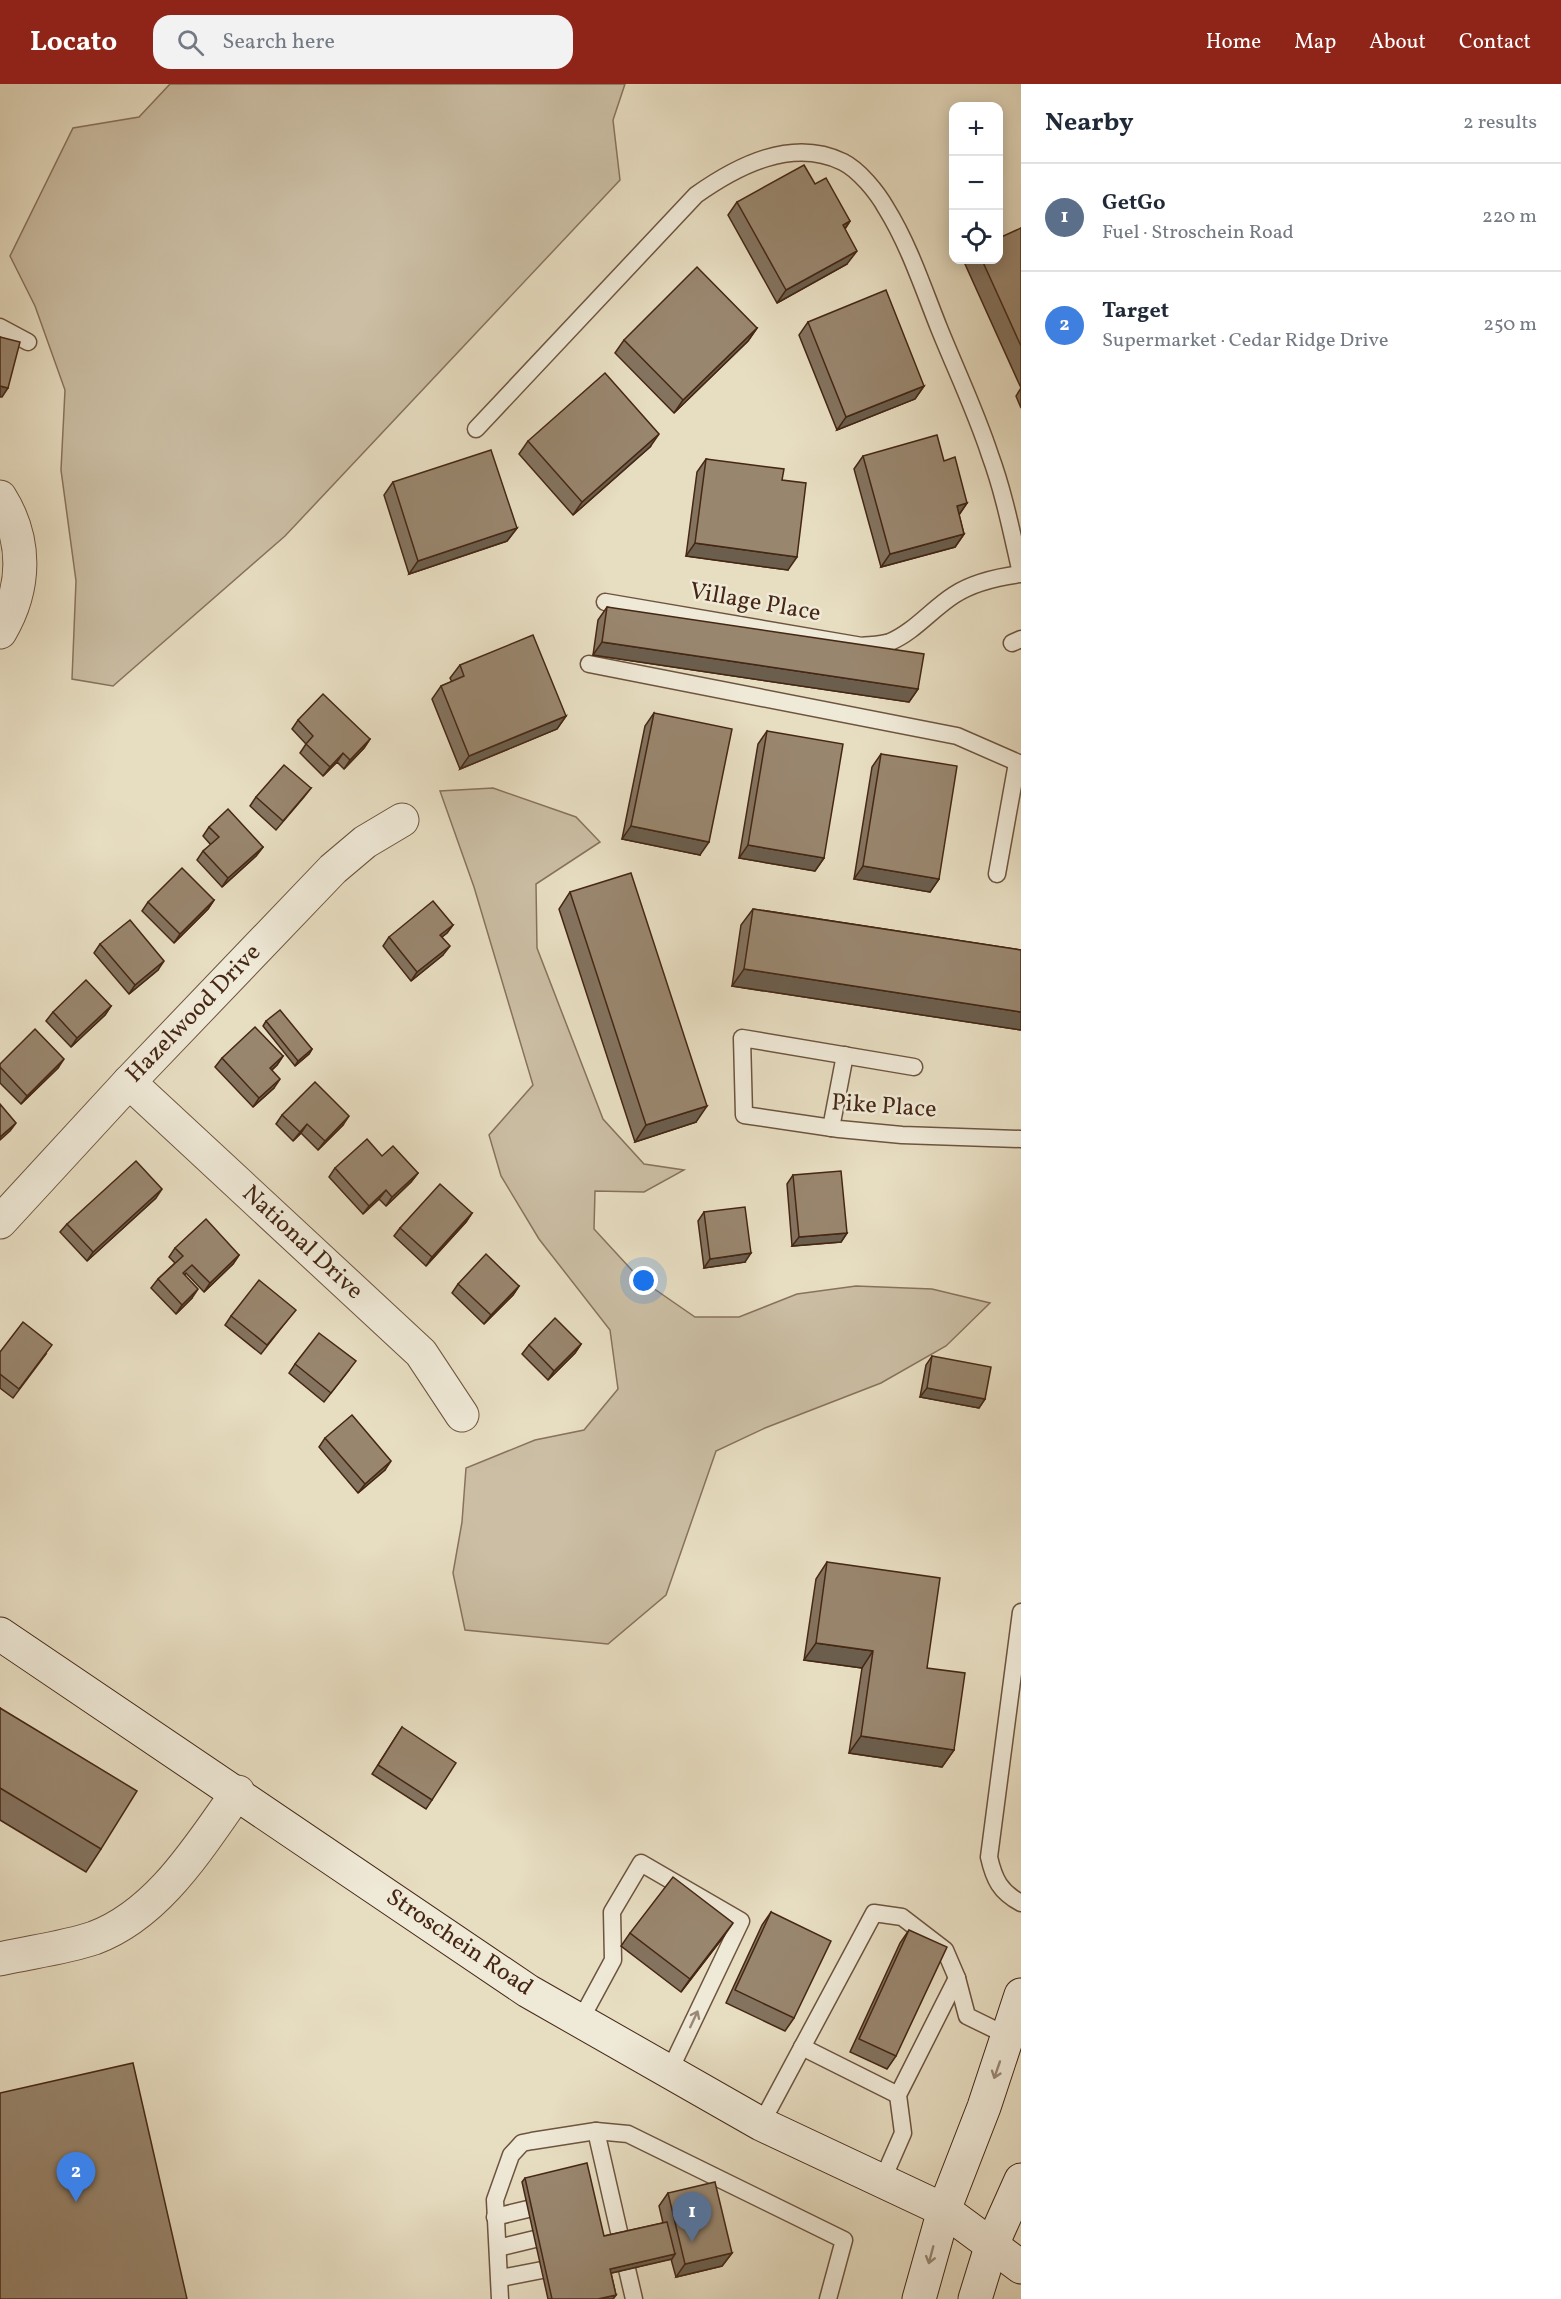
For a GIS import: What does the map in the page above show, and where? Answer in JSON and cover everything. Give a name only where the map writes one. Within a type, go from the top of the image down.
[{"type":"street","points":[[0,497],[12,517],[19,541],[21,566],[18,592],[10,615],[0,632]]},
{"type":"street","name":"Hazelwood Drive","points":[[0,1222],[129,1082],[333,869],[365,842],[402,820]]},
{"type":"street","name":"National Drive","points":[[129,1082],[421,1353],[462,1415]]},
{"type":"street","name":"Stroschein Road","points":[[0,1634],[238,1792],[492,1968],[761,2124],[944,2210],[1021,2267]]},
{"type":"street","points":[[0,1959],[85,1940],[118,1926],[162,1890],[195,1853],[238,1792]]},
{"type":"street","points":[[919,2299],[944,2210],[984,2107],[1021,1995]]},
{"type":"street","points":[[975,2299],[992,2247],[1013,2219],[1021,2180]]},
{"type":"street","name":"Stroschein Road","points":[[944,2210],[1013,2219]]},
{"type":"lane","points":[[476,429],[696,195],[727,173],[762,160],[792,152],[819,153],[845,163],[867,182],[886,207],[909,253],[990,454],[1021,574]]},
{"type":"lane","points":[[0,327],[28,342]]},
{"type":"lane","name":"Village Place","points":[[605,602],[862,646],[888,643],[906,633],[957,593],[994,578],[1021,574]]},
{"type":"lane","points":[[589,664],[957,736],[1019,764],[997,874]]},
{"type":"lane","name":"Pike Place","points":[[845,1055],[742,1038],[744,1115],[831,1128],[903,1135],[1021,1139]]},
{"type":"lane","points":[[831,1128],[845,1055],[914,1066]]},
{"type":"lane","points":[[1021,1612],[989,1857],[994,1879],[1008,1896],[1021,1903]]},
{"type":"lane","points":[[580,2020],[613,1960],[612,1912],[641,1863],[741,1921],[669,2072]]},
{"type":"lane","points":[[761,2124],[874,1913],[902,1917],[945,1950],[957,1978],[967,2016],[1008,2036]]},
{"type":"lane","points":[[882,2181],[903,2133],[898,2095],[957,1978]]},
{"type":"lane","points":[[802,2047],[898,2095]]},
{"type":"lane","points":[[596,2131],[618,2229],[597,2225]]},
{"type":"lane","points":[[500,2299],[501,2278],[495,2200],[511,2155],[522,2143],[596,2131],[628,2134],[844,2240],[828,2299]]},
{"type":"lane","points":[[590,2195],[610,2191]]},
{"type":"lane","points":[[495,2217],[528,2209]]},
{"type":"lane","points":[[498,2248],[535,2239]]},
{"type":"lane","points":[[627,2269],[634,2299]]},
{"type":"lane","points":[[501,2278],[542,2270]]},
{"type":"shaded area","points":[[170,84],[625,84],[613,120],[620,180],[285,536],[113,686],[72,679],[76,581],[61,470],[65,390],[35,306],[10,256],[73,128],[139,117]]},
{"type":"shaded area","points":[[493,788],[576,817],[600,842],[536,884],[537,948],[603,1119],[644,1164],[684,1170],[644,1192],[595,1191],[594,1229],[640,1279],[695,1317],[739,1317],[797,1294],[856,1286],[932,1289],[990,1303],[946,1346],[881,1383],[765,1428],[716,1451],[666,1595],[608,1644],[465,1630],[453,1573],[462,1522],[466,1468],[535,1440],[584,1430],[618,1389],[610,1330],[539,1239],[501,1176],[489,1135],[533,1085],[474,887],[440,791]]},
{"type":"building","points":[[804,165],[815,184],[826,178],[850,221],[843,225],[857,251],[786,290],[737,202]]},
{"type":"building","points":[[1021,228],[1021,346],[984,264],[1003,264],[1003,236]]},
{"type":"building","points":[[697,267],[757,328],[683,400],[624,340]]},
{"type":"building","points":[[886,290],[924,386],[846,417],[808,322]]},
{"type":"building","points":[[0,337],[20,342],[8,388],[0,386]]},
{"type":"building","points":[[605,373],[659,434],[582,502],[528,441]]},
{"type":"building","points":[[937,435],[944,461],[955,457],[967,503],[957,506],[964,534],[890,554],[863,456]]},
{"type":"building","points":[[491,450],[517,528],[418,561],[393,482]]},
{"type":"building","points":[[706,459],[784,469],[782,480],[806,483],[797,557],[695,543]]},
{"type":"building","points":[[607,607],[924,654],[918,689],[602,642]]},
{"type":"building","points":[[533,635],[566,716],[469,756],[441,686],[464,676],[460,665]]},
{"type":"building","points":[[323,694],[370,739],[350,760],[343,753],[330,767],[306,744],[313,736],[298,720]]},
{"type":"building","points":[[654,713],[732,729],[709,842],[631,826]]},
{"type":"building","points":[[767,731],[843,744],[824,858],[748,845]]},
{"type":"building","points":[[881,754],[957,766],[939,879],[863,866]]},
{"type":"building","points":[[284,765],[311,788],[283,821],[256,797]]},
{"type":"building","points":[[228,809],[263,847],[228,878],[203,851],[219,837],[209,827]]},
{"type":"building","points":[[182,868],[214,900],[180,934],[148,902]]},
{"type":"building","points":[[631,873],[707,1106],[646,1125],[570,892]]},
{"type":"building","points":[[433,901],[453,925],[440,935],[450,946],[417,972],[389,937]]},
{"type":"building","points":[[753,909],[1021,950],[1021,1012],[744,969]]},
{"type":"building","points":[[130,920],[164,961],[135,985],[100,944]]},
{"type":"building","points":[[86,980],[111,1006],[77,1038],[53,1012]]},
{"type":"building","points":[[280,1010],[312,1049],[298,1061],[266,1021]]},
{"type":"building","points":[[255,1027],[283,1056],[270,1068],[280,1079],[259,1098],[222,1058]]},
{"type":"building","points":[[35,1029],[64,1059],[27,1096],[0,1067],[0,1064]]},
{"type":"building","points":[[315,1082],[349,1116],[325,1141],[307,1124],[300,1132],[282,1115]]},
{"type":"building","points":[[0,1104],[16,1123],[0,1137]]},
{"type":"building","points":[[367,1139],[382,1156],[393,1146],[418,1173],[392,1197],[386,1190],[369,1206],[335,1168]]},
{"type":"building","points":[[136,1161],[162,1189],[93,1252],[67,1224]]},
{"type":"building","points":[[841,1171],[847,1233],[799,1237],[793,1175]]},
{"type":"building","points":[[440,1184],[472,1213],[432,1257],[400,1228]]},
{"type":"building","points":[[745,1207],[751,1253],[710,1259],[704,1212]]},
{"type":"building","points":[[206,1219],[239,1255],[210,1283],[192,1265],[183,1273],[198,1289],[182,1305],[158,1279],[183,1256],[175,1248]]},
{"type":"building","points":[[486,1254],[519,1286],[491,1315],[458,1284]]},
{"type":"building","points":[[259,1280],[296,1310],[267,1345],[231,1316]]},
{"type":"building","points":[[555,1318],[581,1344],[554,1371],[529,1345]]},
{"type":"building","points":[[23,1322],[52,1345],[19,1389],[0,1374],[0,1352]]},
{"type":"building","points":[[319,1333],[356,1361],[331,1393],[295,1364]]},
{"type":"building","points":[[932,1356],[991,1367],[985,1399],[927,1388]]},
{"type":"building","points":[[352,1415],[391,1461],[365,1484],[325,1438]]},
{"type":"building","points":[[827,1562],[940,1578],[927,1668],[965,1673],[954,1750],[861,1736],[873,1651],[816,1643]]},
{"type":"building","points":[[0,1708],[137,1791],[101,1849],[0,1788]]},
{"type":"building","points":[[402,1727],[456,1763],[432,1800],[378,1765]]},
{"type":"building","points":[[673,1877],[733,1923],[690,1979],[630,1933]]},
{"type":"building","points":[[771,1912],[831,1941],[794,2018],[735,1990]]},
{"type":"building","points":[[909,1930],[947,1947],[896,2056],[859,2039]]},
{"type":"building","points":[[133,2063],[187,2299],[0,2299],[0,2093]]},
{"type":"building","points":[[587,2163],[604,2236],[667,2222],[675,2254],[610,2269],[616,2295],[598,2299],[552,2299],[525,2178]]},
{"type":"building","points":[[715,2182],[732,2253],[685,2264],[668,2193]]},
{"type":"place","name":"Target","points":[[76,2202]]},
{"type":"place","name":"GetGo","points":[[692,2242]]}]
